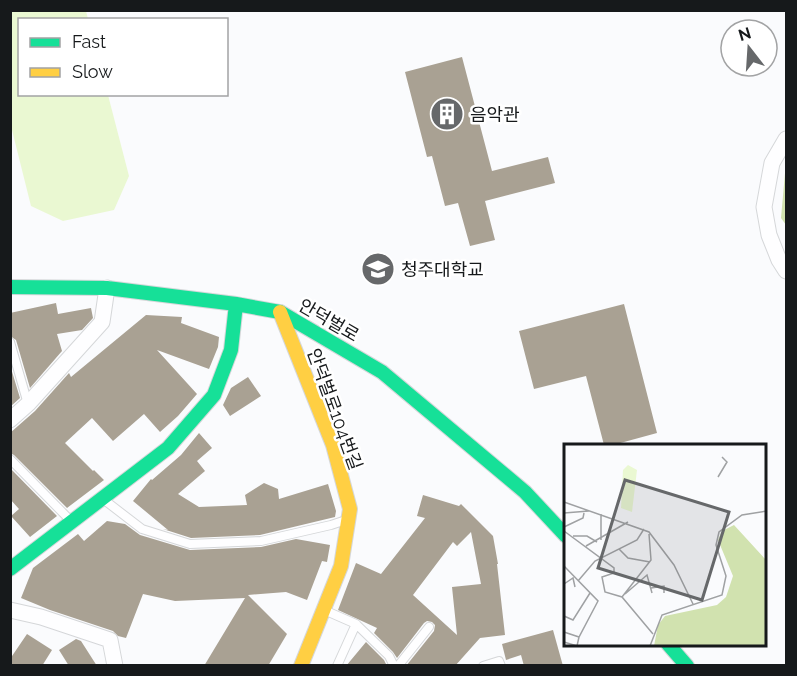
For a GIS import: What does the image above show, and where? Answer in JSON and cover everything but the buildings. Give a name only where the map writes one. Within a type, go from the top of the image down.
[{"type":"street","points":[[786,139],[772,163],[764,207],[769,235],[786,271]]},
{"type":"street","name":"안덕벌로","points":[[10,287],[107,288],[236,304],[280,312],[382,372],[525,492],[564,534]]},
{"type":"street","points":[[10,420],[28,404],[102,322],[107,288]]},
{"type":"street","points":[[10,569],[168,448],[214,395],[231,350],[236,304]]},
{"type":"street","name":"안덕벌로104번길","points":[[280,312],[333,445],[350,509],[341,566],[301,666]]},
{"type":"street","points":[[10,610],[41,617],[110,640],[115,666]]},
{"type":"street","points":[[669,646],[687,666]]},
{"type":"lane","points":[[10,342],[28,404]]},
{"type":"lane","points":[[10,459],[72,521]]},
{"type":"lane","points":[[102,498],[142,529],[190,544],[261,541],[348,519]]},
{"type":"lane","points":[[324,610],[356,624],[396,666],[429,627]]},
{"type":"lane","points":[[337,666],[356,624]]},
{"type":"lane","points":[[483,666],[499,661],[501,666]]},
{"type":"green space","points":[[10,11],[86,11],[88,18],[18,18],[18,96],[108,96],[129,176],[114,210],[63,221],[31,206],[11,126]]},
{"type":"green space","points":[[786,162],[786,225],[781,218]]},
{"type":"traffic: fast","points":[[10,287],[107,288],[236,304],[280,312],[382,372],[525,492],[564,534]]},
{"type":"traffic: fast","points":[[10,569],[168,448],[214,395],[231,350],[236,304]]},
{"type":"traffic: fast","points":[[670,646],[687,666]]},
{"type":"traffic: slow","points":[[280,312],[333,445],[350,509],[341,566],[301,666]]},
{"type":"place","name":"음악관","points":[[447,114]]},
{"type":"place","name":"청주대학교","points":[[378,269]]}]
